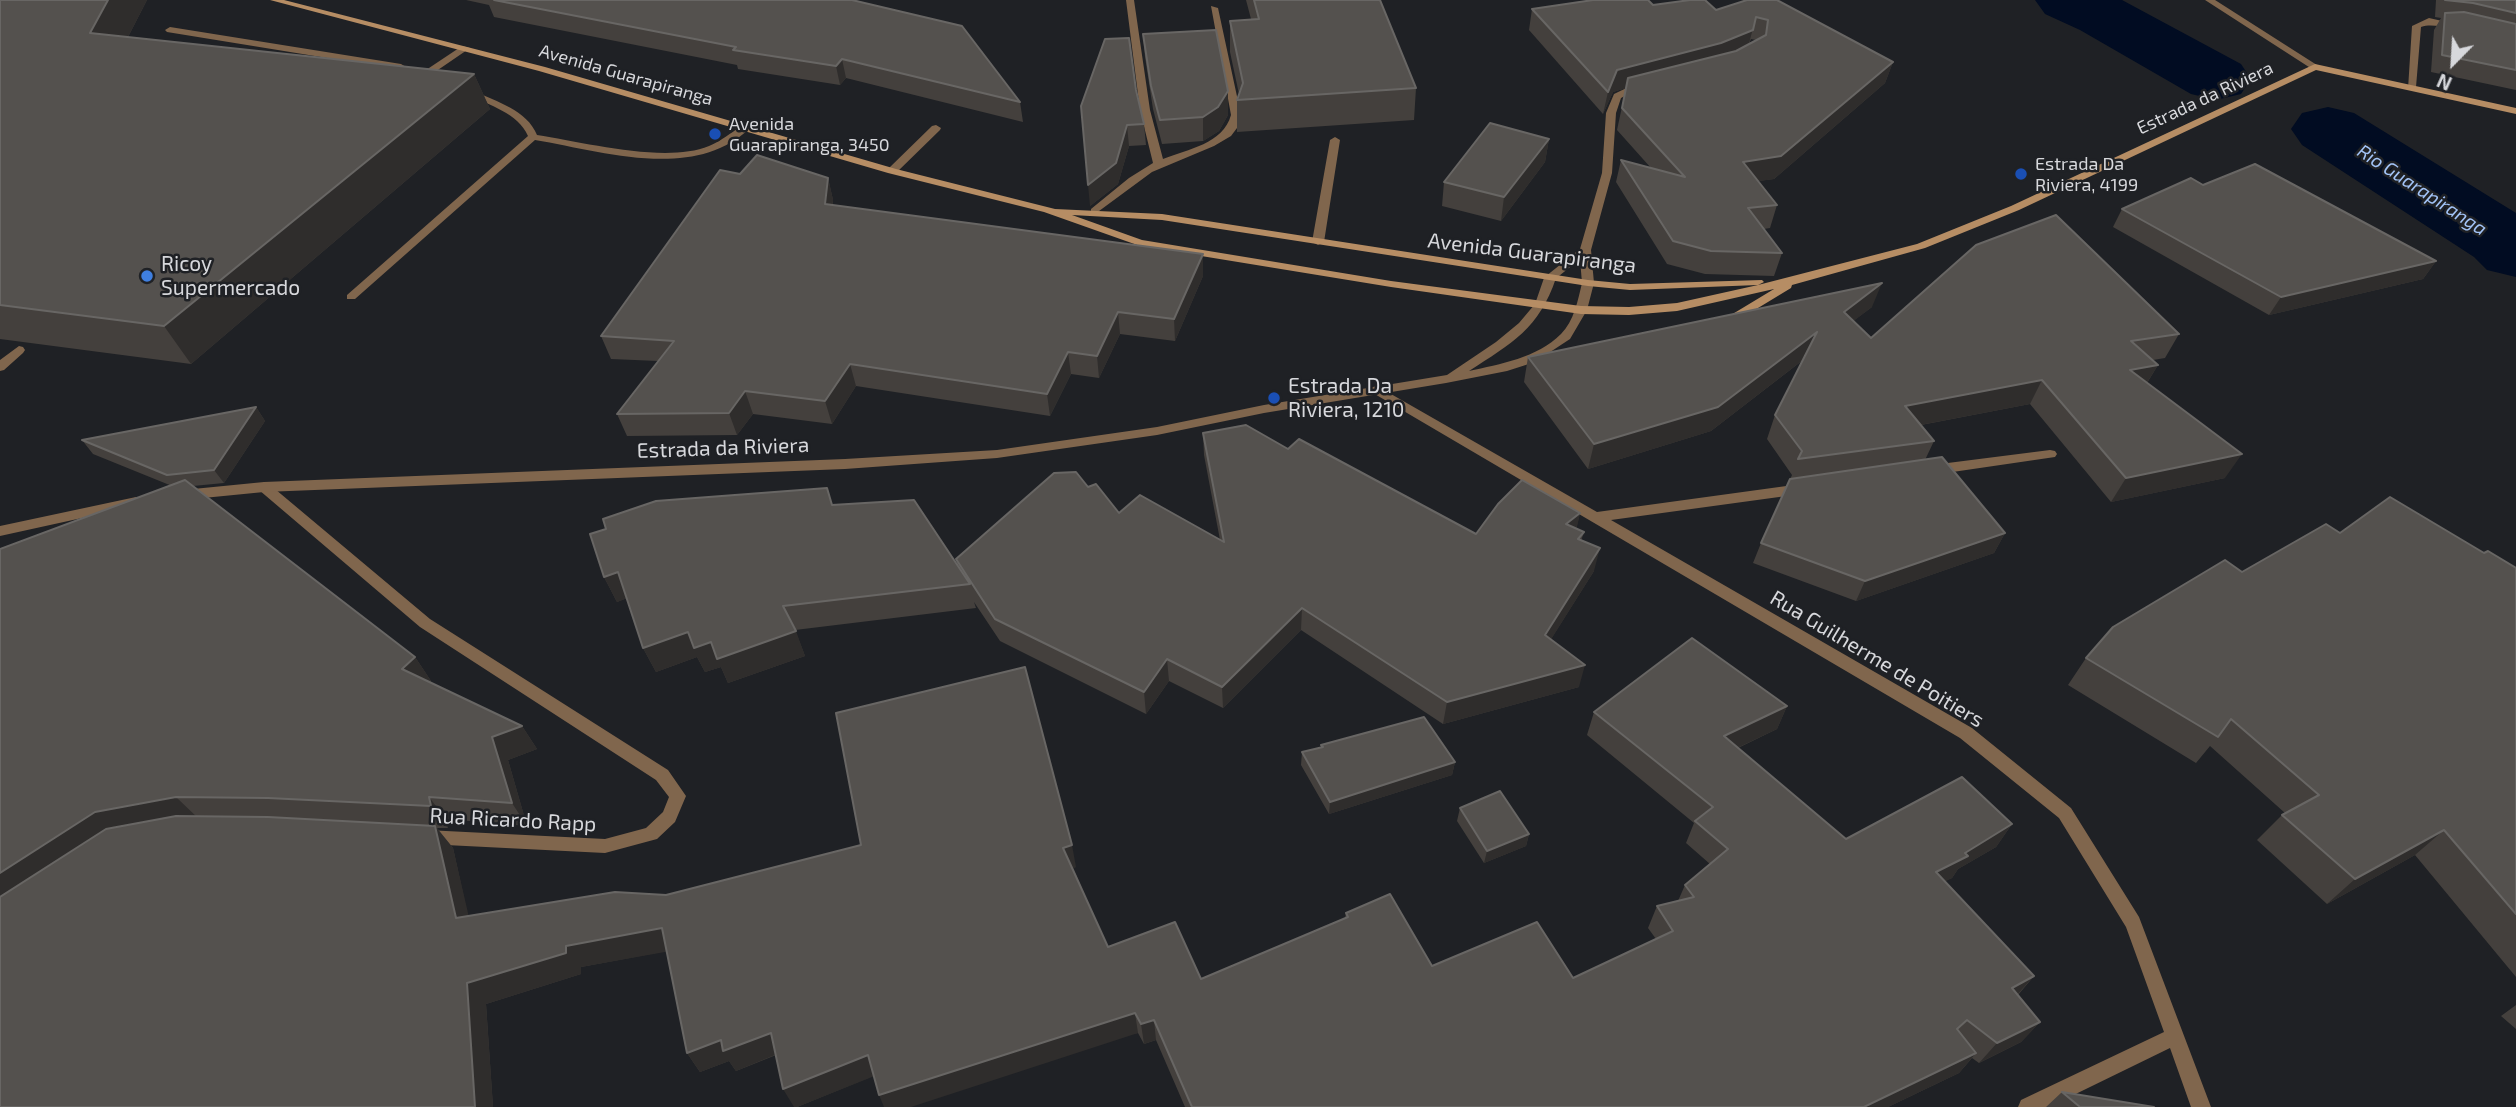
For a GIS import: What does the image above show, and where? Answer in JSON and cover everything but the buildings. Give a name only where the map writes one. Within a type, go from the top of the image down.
[{"type":"main road","name":"Avenida Guarapiranga","points":[[274,0],[465,48],[892,171],[1048,211],[1140,243],[1391,284],[1581,310],[1629,311],[1677,307],[1798,280]]},
{"type":"main road","points":[[2315,67],[2516,111]]},
{"type":"main road","name":"Estrada da Riviera","points":[[1798,280],[1921,246],[2015,208],[2315,67]]},
{"type":"main road","name":"Avenida Guarapiranga","points":[[1048,211],[1095,211],[1162,217],[1588,284],[1640,286],[1798,280]]},
{"type":"main road","points":[[1715,327],[1727,323],[1798,280]]},
{"type":"main road","points":[[1531,359],[1558,359]]},
{"type":"street","points":[[1130,0],[1145,110],[1159,164]]},
{"type":"street","name":"Estrada da Riviera","points":[[2209,0],[2315,67]]},
{"type":"street","points":[[1095,211],[1159,164],[1210,144],[1228,133],[1234,125],[1236,115],[1214,8]]},
{"type":"street","points":[[2411,87],[2417,26],[2429,22],[2469,28]]},
{"type":"street","points":[[170,30],[429,72],[440,78]]},
{"type":"street","points":[[429,72],[465,48]]},
{"type":"street","points":[[1588,284],[1585,250],[1607,173],[1611,113],[1617,96],[1639,85],[1651,83]]},
{"type":"street","points":[[464,89],[522,119],[531,128],[533,137]]},
{"type":"street","points":[[351,297],[533,137],[660,155],[690,155],[711,149],[745,128]]},
{"type":"street","points":[[892,171],[936,128]]},
{"type":"street","points":[[1318,242],[1335,140]]},
{"type":"street","points":[[1550,278],[1585,250]]},
{"type":"street","name":"Estrada da Riviera","points":[[1446,379],[1510,336],[1541,304],[1550,278]]},
{"type":"street","name":"Estrada da Riviera","points":[[174,496],[264,487],[845,464],[997,454],[1157,431],[1446,379],[1507,367],[1531,359],[1566,336],[1581,310],[1588,284]]},
{"type":"street","points":[[0,367],[19,350]]},
{"type":"street","name":"Rua Guilherme de Poitiers","points":[[1377,390],[1966,733],[2065,813],[2133,923],[2201,1107]]},
{"type":"street","points":[[1912,473],[2050,454]]},
{"type":"street","name":"Rua Ricardo Rapp","points":[[264,487],[425,623],[662,775],[678,796],[670,817],[651,834],[605,846],[412,836]]},
{"type":"street","points":[[1595,517],[1816,487]]},
{"type":"street","points":[[0,531],[149,499]]},
{"type":"street","points":[[2028,1107],[2176,1037]]},
{"type":"waterway","name":"Rio Guarapiranga","points":[[2068,0],[2103,16],[2216,79]]},
{"type":"waterway","name":"Rio Guarapiranga","points":[[2328,129],[2503,240],[2516,252]]},
{"type":"place","name":"Avenida Guarapiranga, 3450","points":[[715,134]]},
{"type":"place","name":"Estrada Da Riviera, 4199","points":[[2021,174]]},
{"type":"place","name":"Ricoy Supermercado","points":[[147,276]]},
{"type":"place","name":"Estrada Da Riviera, 1210","points":[[1274,398]]}]
